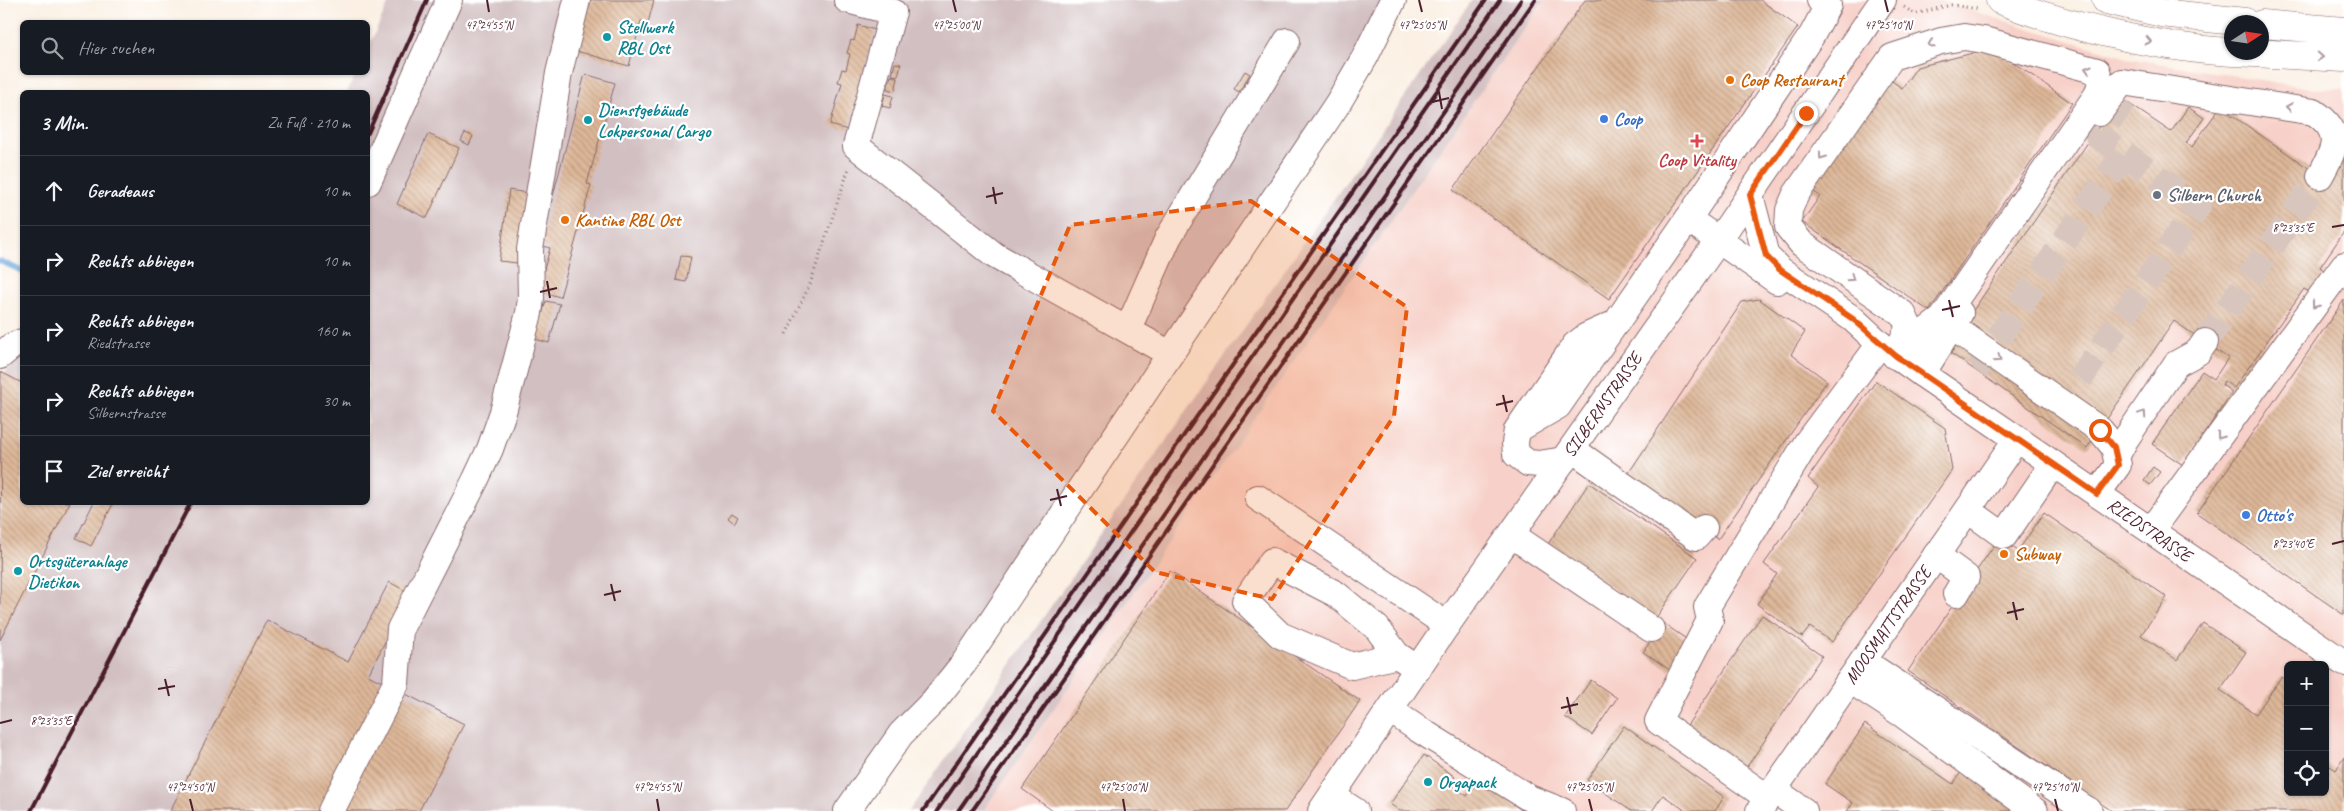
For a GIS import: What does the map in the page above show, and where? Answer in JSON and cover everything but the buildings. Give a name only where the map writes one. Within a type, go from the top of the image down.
[{"type":"main road","points":[[2000,0],[2083,27],[2153,42],[2224,52]]},
{"type":"main road","points":[[2106,0],[2161,13],[2224,20]]},
{"type":"main road","points":[[2269,25],[2344,31]]},
{"type":"main road","points":[[2269,54],[2344,58]]},
{"type":"street","points":[[370,178],[449,0]]},
{"type":"street","points":[[331,811],[396,683],[400,629],[475,481],[503,412],[529,313],[531,298],[530,249],[559,73],[577,0]]},
{"type":"street","points":[[847,0],[893,12],[856,146],[994,255],[1170,354]]},
{"type":"street","points":[[848,811],[901,734],[932,703],[964,663],[1338,103],[1365,57],[1393,0]]},
{"type":"street","points":[[1704,528],[1696,537],[1568,455],[1534,464],[1519,458],[1515,449],[1517,430],[1575,344],[1587,336],[1616,323],[1812,35],[1828,5],[1820,0]]},
{"type":"street","points":[[1865,27],[1867,0]]},
{"type":"street","name":"SILBERNSTRASSE","points":[[1327,803],[1390,710],[1408,662],[1448,625],[1718,241],[1883,0]]},
{"type":"street","points":[[1964,37],[1984,40],[2096,72],[2101,83],[2097,95],[1942,319],[1926,332],[1901,359],[1909,327],[1903,314],[1802,244],[1788,227],[1789,210],[1796,194],[1892,57],[1941,40],[1964,37]]},
{"type":"street","points":[[1128,329],[1168,238],[1287,41]]},
{"type":"street","points":[[1804,811],[1767,800],[1658,721],[1710,620],[1708,607],[1807,442],[1901,359],[1955,320],[2122,82],[2129,92],[2296,108],[2335,115],[2333,132],[2334,151],[2320,176]]},
{"type":"street","name":"RIEDSTRASSE","points":[[1750,195],[1766,256],[1779,269],[1853,319],[1901,359],[2016,440],[2344,663]]},
{"type":"street","points":[[1688,219],[1846,329],[1901,359]]},
{"type":"street","points":[[2151,530],[2344,265]]},
{"type":"street","points":[[1955,320],[1958,331],[2100,430],[2118,465],[2097,494]]},
{"type":"street","points":[[2108,447],[2125,440],[2176,364],[2198,352],[2205,342]]},
{"type":"street","points":[[0,356],[12,346],[20,343]]},
{"type":"street","name":"MOOSMATTSTRASSE","points":[[1767,800],[2016,440]]},
{"type":"street","points":[[1968,510],[2004,536],[2053,464]]},
{"type":"street","points":[[1258,498],[1448,625]]},
{"type":"street","points":[[1512,535],[1651,629]]},
{"type":"street","points":[[1936,555],[1966,577],[1956,594]]},
{"type":"street","points":[[1272,560],[1336,594],[1377,628],[1408,662],[1352,666],[1280,635],[1245,601],[1272,560]]},
{"type":"street","points":[[1856,670],[1902,714],[1960,759],[2035,811]]},
{"type":"street","points":[[1856,670],[2089,811]]},
{"type":"street","points":[[1390,710],[1528,798],[1562,811]]},
{"type":"street","points":[[1327,803],[1355,811]]},
{"type":"path","points":[[786,334],[810,284],[856,146]]},
{"type":"highlighted area","points":[[1251,201],[1407,307],[1394,416],[1272,599],[1155,572],[993,411],[1070,225]]},
{"type":"shaded area","points":[[390,0],[1406,0],[859,811],[0,811],[0,384],[20,342],[20,505],[370,505],[370,90],[348,90],[355,75],[370,75],[370,44]]},
{"type":"shaded area","points":[[1472,0],[1544,0],[983,811],[909,811]]},
{"type":"shaded area","points":[[1544,0],[1937,0],[2127,58],[2316,89],[2344,88],[2344,811],[983,811]]},
{"type":"waterway","points":[[0,261],[20,270]]},
{"type":"tunnel","points":[[1993,367],[1983,360],[2124,154],[2098,136],[2124,100]]},
{"type":"tunnel","points":[[2080,379],[2198,206],[2124,154]]},
{"type":"tunnel","points":[[2205,342],[2320,176]]},
{"type":"railway","points":[[370,128],[427,0]]},
{"type":"railway","points":[[923,811],[1486,0]]},
{"type":"railway","points":[[937,811],[1500,0]]},
{"type":"railway","points":[[958,811],[1521,0]]},
{"type":"railway","points":[[972,811],[1535,0]]},
{"type":"railway","points":[[31,811],[189,505]]},
{"type":"place","name":"Stellwerk RBL Ost","points":[[607,37]]},
{"type":"place","name":"Coop Restaurant","points":[[1730,80]]},
{"type":"place","name":"Coop","points":[[1604,119]]},
{"type":"place","name":"Dienstgebäude Lokpersonal Cargo","points":[[588,120]]},
{"type":"place","name":"Coop Vitality","points":[[1697,141]]},
{"type":"place","name":"Silbern Church","points":[[2157,195]]},
{"type":"place","name":"Kantine RBL Ost","points":[[565,220]]},
{"type":"place","name":"Otto's","points":[[2246,515]]},
{"type":"place","name":"Subway","points":[[2004,554]]},
{"type":"place","name":"Ortsgüteranlage Dietikon","points":[[18,571]]},
{"type":"place","name":"Orgapack","points":[[1428,782]]},
{"type":"route","points":[[1806,113],[1750,195],[1761,244],[1766,256],[1779,269],[1853,319],[1896,356],[2097,494],[2118,465],[2114,447],[2100,430]]}]
